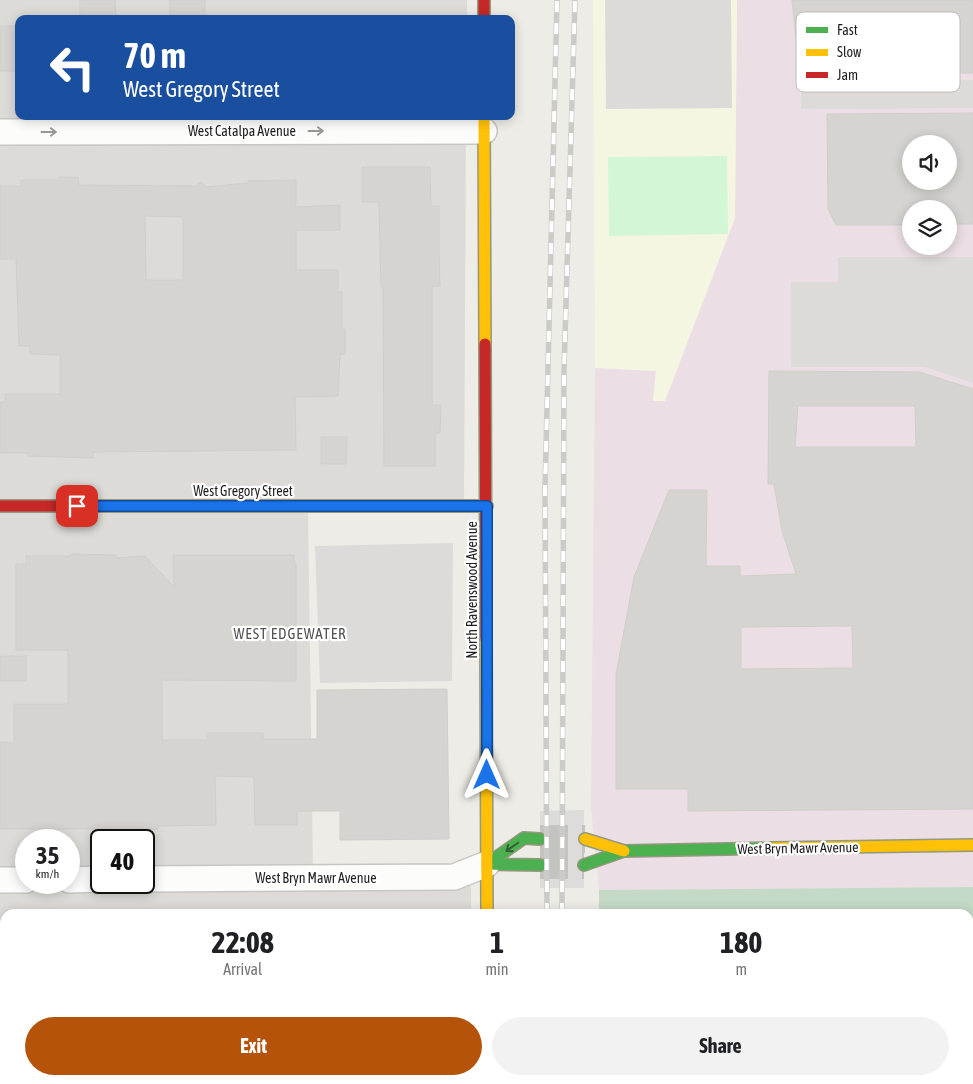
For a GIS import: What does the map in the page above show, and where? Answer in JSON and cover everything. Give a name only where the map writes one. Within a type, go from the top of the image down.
[{"type":"street","points":[[484,0],[484,15]]},
{"type":"street","name":"West Catalpa Avenue","points":[[0,132],[484,123]]},
{"type":"street","name":"North Ravenswood Avenue","points":[[484,123],[487,506],[487,909]]},
{"type":"street","name":"West Gregory Street","points":[[0,506],[487,506]]},
{"type":"street","name":"West Bryn Mawr Avenue","points":[[155,879],[454,877],[487,864],[524,838],[540,839]]},
{"type":"street","name":"West Bryn Mawr Avenue","points":[[584,839],[624,852]]},
{"type":"street","name":"West Bryn Mawr Avenue","points":[[584,865],[624,852],[973,845]]},
{"type":"street","name":"West Bryn Mawr Avenue","points":[[487,864],[540,865]]},
{"type":"street","points":[[0,880],[15,880]]},
{"type":"shaded area","points":[[0,0],[467,0],[467,15],[15,15],[15,120],[466,120],[464,509],[308,507],[313,875],[471,876],[471,909],[0,909]]},
{"type":"shaded area","points":[[593,0],[737,0],[735,218],[665,401],[653,401],[656,371],[595,368]]},
{"type":"shaded area","points":[[605,0],[731,0],[732,108],[606,109]]},
{"type":"shaded area","points":[[737,0],[973,0],[973,887],[599,890],[591,808],[595,368],[656,371],[653,401],[735,218]]},
{"type":"shaded area","points":[[960,80],[973,80],[973,108],[801,109],[801,92],[960,92]]},
{"type":"shaded area","points":[[838,257],[973,257],[973,383],[925,367],[791,367],[791,282],[838,282]]},
{"type":"shaded area","points":[[453,543],[452,681],[320,683],[315,546]]},
{"type":"shaded area","points":[[973,887],[973,909],[599,909],[599,890]]},
{"type":"green space","points":[[727,156],[728,234],[609,236],[608,157]]},
{"type":"pier","points":[[584,810],[584,888],[540,888],[540,811]]},
{"type":"building","points":[[80,0],[115,0],[116,15],[80,15]]},
{"type":"building","points":[[170,0],[205,0],[205,15],[170,15]]},
{"type":"building","points":[[792,0],[973,0],[973,73],[960,73],[960,12],[796,12],[796,38]]},
{"type":"building","points":[[0,26],[15,26],[15,71],[0,71]]},
{"type":"building","points":[[973,113],[973,224],[957,224],[957,200],[902,200],[902,225],[836,225],[828,209],[827,114]]},
{"type":"building","points":[[362,167],[430,167],[431,206],[439,206],[440,286],[432,286],[432,405],[441,405],[440,433],[435,433],[435,466],[384,466],[383,287],[381,287],[379,202],[362,202]]},
{"type":"building","points":[[59,177],[78,177],[79,185],[196,186],[201,182],[206,187],[248,183],[248,181],[296,180],[296,207],[340,205],[340,230],[296,230],[296,270],[338,270],[338,292],[342,292],[342,329],[345,329],[345,354],[340,354],[338,396],[295,397],[296,450],[93,452],[93,458],[28,456],[28,453],[0,453],[0,402],[5,402],[5,394],[60,394],[60,355],[30,354],[30,346],[19,346],[16,259],[0,259],[0,186],[21,186],[21,180],[59,180]],"holes":[[[145,216],[183,217],[183,280],[146,280]]]},
{"type":"building","points":[[769,371],[920,372],[973,389],[973,809],[688,811],[688,789],[616,789],[616,674],[634,577],[669,490],[707,490],[706,566],[740,566],[740,576],[796,574],[782,531],[774,484],[768,484]],"holes":[[[798,406],[915,406],[916,447],[795,447]],[[852,626],[853,668],[741,669],[741,627]]]},
{"type":"building","points":[[321,437],[347,437],[346,464],[321,464]]},
{"type":"building","points":[[72,554],[116,555],[116,558],[145,556],[174,587],[173,555],[294,555],[294,563],[296,563],[296,681],[162,680],[162,740],[207,740],[207,733],[263,733],[263,739],[317,739],[317,690],[447,689],[449,839],[340,840],[340,811],[297,811],[297,825],[255,825],[254,777],[215,776],[216,825],[158,826],[158,829],[0,829],[0,742],[14,743],[14,704],[68,704],[68,650],[16,650],[16,564],[26,564],[26,556],[70,556]]},
{"type":"building","points":[[0,656],[26,656],[26,681],[0,681]]},
{"type":"tunnel","points":[[540,839],[585,839]]},
{"type":"tunnel","points":[[540,865],[584,865]]},
{"type":"railway","points":[[547,909],[545,490],[557,0]]},
{"type":"railway","points":[[562,909],[564,371],[575,0]]},
{"type":"traffic: fast","points":[[487,864],[524,838],[540,839]]},
{"type":"traffic: fast","points":[[584,865],[624,851],[773,848]]},
{"type":"traffic: fast","points":[[487,864],[540,865]]},
{"type":"traffic: slow","points":[[484,120],[485,344]]},
{"type":"traffic: slow","points":[[367,506],[487,506]]},
{"type":"traffic: slow","points":[[486,639],[487,909]]},
{"type":"traffic: slow","points":[[585,839],[624,851]]},
{"type":"traffic: slow","points":[[773,848],[973,845]]},
{"type":"traffic: jam","points":[[484,0],[484,15]]},
{"type":"traffic: jam","points":[[485,344],[486,639]]},
{"type":"traffic: jam","points":[[0,506],[367,506]]},
{"type":"district","name":"WEST EDGEWATER","points":[[290,634]]},
{"type":"route","points":[[77,506],[487,506],[487,775]]}]
